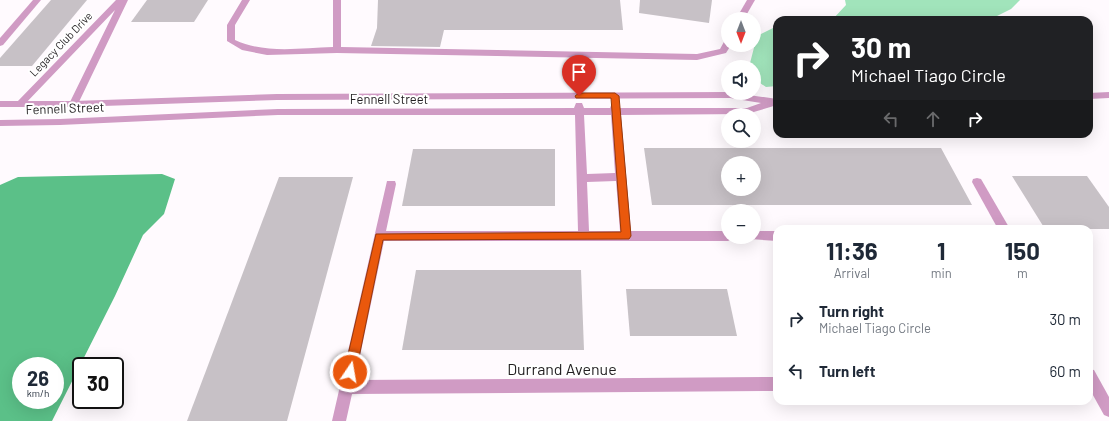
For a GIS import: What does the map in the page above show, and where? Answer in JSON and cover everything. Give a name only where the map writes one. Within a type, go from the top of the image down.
[{"type":"street","points":[[0,42],[38,0]]},
{"type":"street","name":"Legacy Club Drive","points":[[2,123],[120,0]]},
{"type":"street","name":"Legacy Club Drive","points":[[60,122],[74,104],[124,0]]},
{"type":"street","points":[[246,0],[231,25],[231,40],[245,48],[267,52],[337,50],[697,57],[721,51]]},
{"type":"street","points":[[337,0],[337,50]]},
{"type":"street","points":[[744,12],[751,0]]},
{"type":"street","points":[[0,29],[12,29]]},
{"type":"street","name":"Fennell Street","points":[[0,104],[74,104],[277,97],[730,95],[773,101]]},
{"type":"street","points":[[1093,96],[1109,95]]},
{"type":"street","points":[[579,96],[584,236]]},
{"type":"street","points":[[615,96],[626,236]]},
{"type":"street","name":"Fennell Street","points":[[2,123],[60,122],[278,112],[746,111],[773,103]]},
{"type":"street","points":[[582,178],[621,177]]},
{"type":"street","points":[[978,182],[1002,225]]},
{"type":"street","points":[[339,421],[391,184]]},
{"type":"street","points":[[380,236],[721,236]]},
{"type":"street","points":[[761,236],[773,236]]},
{"type":"street","name":"Durrand Avenue","points":[[347,388],[773,384]]},
{"type":"street","points":[[1093,385],[1109,410]]},
{"type":"shaded area","points":[[845,0],[1020,0],[1011,9],[997,16],[836,16],[846,5]]},
{"type":"shaded area","points":[[773,28],[773,86],[766,87],[761,84],[761,60],[751,60],[753,52],[761,52],[761,34]]},
{"type":"shaded area","points":[[162,174],[175,179],[164,214],[143,235],[115,296],[84,357],[72,357],[72,381],[64,397],[64,357],[12,357],[12,409],[58,409],[52,421],[0,421],[0,185],[18,177]]},
{"type":"building","points":[[51,0],[87,0],[32,66],[0,66],[0,58]]},
{"type":"building","points":[[147,0],[208,0],[194,22],[131,22]]},
{"type":"building","points":[[378,0],[620,0],[623,30],[444,30],[440,47],[371,46],[377,28]]},
{"type":"building","points":[[640,0],[712,0],[709,23],[639,13]]},
{"type":"building","points":[[644,148],[941,148],[972,205],[721,204],[652,205]]},
{"type":"building","points":[[413,149],[555,149],[555,206],[402,206]]},
{"type":"building","points":[[1012,176],[1087,176],[1109,207],[1109,229],[1093,229],[1093,225],[1043,225]]},
{"type":"building","points":[[279,177],[353,177],[287,421],[187,421]]},
{"type":"building","points":[[416,270],[581,270],[584,350],[402,350]]},
{"type":"building","points":[[626,289],[727,289],[737,336],[630,336]]},
{"type":"route","points":[[350,372],[380,236],[626,236],[615,96],[579,96]]}]
